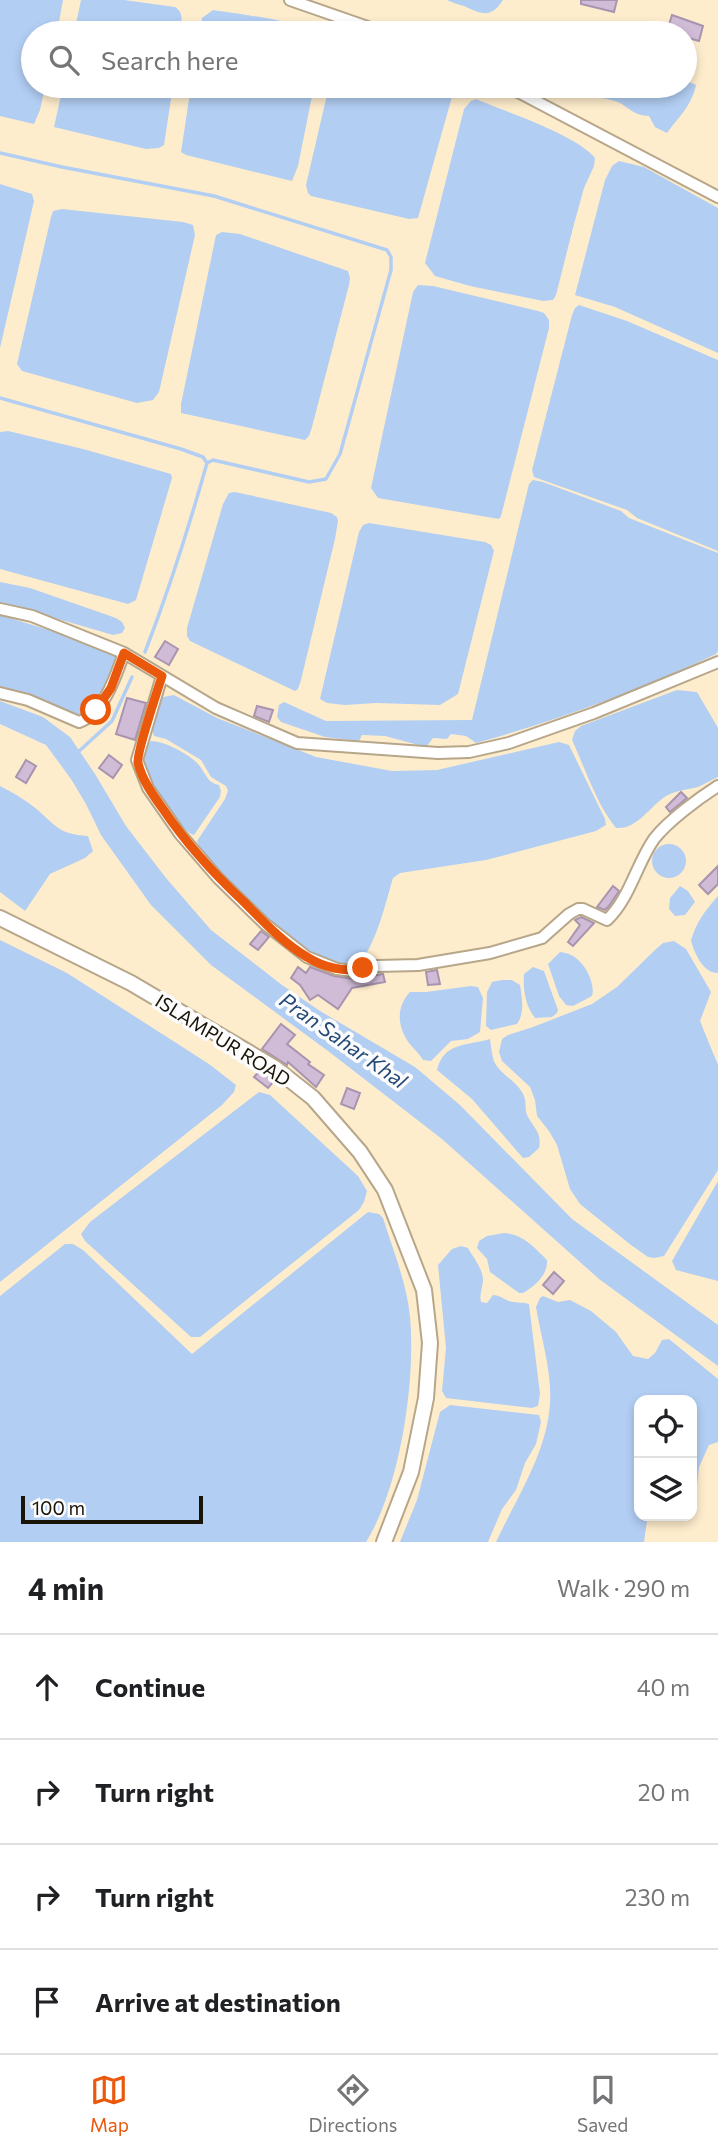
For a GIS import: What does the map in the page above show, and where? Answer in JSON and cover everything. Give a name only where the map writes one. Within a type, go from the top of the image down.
[{"type":"street","points":[[290,0],[350,21]]},
{"type":"street","points":[[530,98],[718,197]]},
{"type":"street","points":[[0,609],[32,616],[124,653],[216,708],[297,743],[438,753],[469,752],[509,743],[594,713],[718,662]]},
{"type":"street","points":[[0,693],[28,700],[75,721],[87,720],[111,688],[124,653]]},
{"type":"street","points":[[162,676],[137,760],[148,788],[180,834],[218,878],[265,924],[307,957],[337,969],[353,971],[377,966],[418,965],[490,953],[542,938],[578,909],[607,920],[625,897],[655,838],[696,800],[718,786]]},
{"type":"street","name":"ISLAMPUR ROAD","points":[[0,918],[131,983],[275,1068],[313,1098],[360,1152],[385,1191],[424,1290],[430,1343],[426,1398],[411,1472],[384,1542]]},
{"type":"water","points":[[0,0],[63,0],[59,21],[21,21],[21,98],[42,98],[34,124],[0,116]]},
{"type":"water","points":[[81,0],[124,0],[175,7],[181,15],[181,21],[77,21]]},
{"type":"water","points":[[447,0],[503,0],[494,10],[485,13]]},
{"type":"water","points":[[213,10],[279,21],[202,21]]},
{"type":"water","points":[[60,98],[171,98],[164,145],[159,148],[146,149],[54,127]]},
{"type":"water","points":[[189,98],[312,98],[298,166],[292,181],[181,152]]},
{"type":"water","points":[[326,98],[452,98],[418,218],[409,219],[311,196],[306,185]]},
{"type":"water","points":[[601,98],[692,98],[667,133],[655,127],[649,116],[636,113],[618,102]]},
{"type":"water","points":[[476,99],[557,133],[586,149],[595,158],[553,300],[543,301],[435,276],[425,263],[464,109]]},
{"type":"water","points":[[619,161],[644,167],[718,208],[718,353],[615,307],[575,295],[605,180],[612,166]]},
{"type":"water","points":[[0,184],[32,194],[34,201],[0,348]]},
{"type":"water","points":[[62,209],[193,225],[195,235],[159,392],[153,400],[137,403],[22,371],[17,364],[51,217],[53,211]]},
{"type":"water","points":[[222,232],[240,234],[348,271],[349,285],[312,427],[305,440],[181,413],[216,235]]},
{"type":"water","points":[[418,285],[433,286],[538,311],[544,313],[549,320],[499,519],[378,498],[371,488],[413,292]]},
{"type":"water","points":[[579,305],[627,321],[718,360],[718,551],[637,518],[627,510],[534,477],[532,470],[572,315]]},
{"type":"water","points":[[8,431],[171,474],[136,600],[128,604],[0,569],[0,432]]},
{"type":"water","points":[[533,480],[621,511],[629,518],[718,553],[716,654],[598,704],[476,743],[466,736],[451,734],[447,739],[433,738],[427,746],[385,736],[362,735],[359,741],[325,737],[281,722],[277,717],[279,705],[284,702],[326,721],[472,720],[529,484]]},
{"type":"water","points":[[235,492],[331,513],[337,517],[335,539],[301,680],[295,691],[190,641],[187,636],[187,628],[223,504],[229,493]]},
{"type":"water","points":[[369,523],[485,542],[491,545],[494,551],[458,694],[440,705],[345,705],[327,703],[320,699],[359,532],[363,525]]},
{"type":"water","points":[[0,582],[30,588],[116,618],[125,628],[122,633],[113,635],[0,602]]},
{"type":"water","points":[[0,615],[75,638],[115,656],[112,674],[105,690],[82,718],[40,699],[0,687]]},
{"type":"water","points":[[677,690],[697,692],[718,728],[718,777],[698,787],[666,796],[637,821],[624,828],[616,828],[597,798],[572,740],[575,731],[581,726]]},
{"type":"water","points":[[174,695],[217,718],[316,757],[392,771],[437,770],[559,742],[569,745],[606,825],[596,831],[486,860],[400,873],[393,878],[380,923],[365,955],[359,962],[344,965],[323,958],[275,924],[228,880],[200,848],[197,841],[228,791],[226,786],[211,777],[201,760],[166,739],[154,736],[153,722],[157,705],[163,697]]},
{"type":"water","name":"Pran Sahar Khal","points":[[0,701],[43,717],[70,737],[126,826],[211,930],[320,1011],[415,1067],[460,1105],[572,1219],[718,1325],[718,1366],[599,1279],[442,1139],[211,965],[151,905],[101,835],[71,779],[46,745],[0,724]]},
{"type":"water","points":[[151,741],[169,745],[187,755],[211,781],[219,785],[220,797],[194,835],[181,825],[148,777],[143,758]]},
{"type":"water","points":[[0,786],[26,801],[63,831],[88,836],[93,851],[85,858],[50,874],[25,911],[0,892]]},
{"type":"water","points":[[669,844],[681,849],[686,861],[681,873],[669,878],[657,873],[652,861],[657,849]]},
{"type":"water","points":[[680,886],[688,891],[695,902],[685,915],[675,916],[669,909],[670,898]]},
{"type":"water","points":[[718,896],[718,973],[704,966],[691,941],[702,917]]},
{"type":"water","points":[[0,940],[67,973],[209,1064],[236,1085],[234,1092],[222,1105],[0,1282]]},
{"type":"water","points":[[674,941],[686,949],[711,992],[700,1021],[718,1065],[718,1170],[664,1256],[654,1258],[631,1245],[580,1204],[570,1189],[557,1145],[537,1116],[530,1087],[502,1061],[499,1052],[502,1039],[508,1035],[592,1004],[617,987],[663,943]]},
{"type":"water","points":[[560,952],[570,954],[580,962],[592,985],[592,996],[573,1006],[566,1005],[559,996],[548,964]]},
{"type":"water","points":[[533,967],[544,971],[558,1010],[552,1017],[535,1018],[527,1003],[524,974]]},
{"type":"water","points":[[512,980],[520,985],[521,1015],[517,1024],[491,1030],[486,1026],[487,992],[492,982]]},
{"type":"water","points":[[478,987],[483,998],[480,1032],[468,1039],[451,1041],[431,1061],[423,1060],[402,1030],[400,1010],[405,998],[410,992]]},
{"type":"water","points":[[490,1039],[494,1061],[521,1091],[527,1114],[539,1135],[539,1148],[529,1157],[523,1158],[472,1099],[437,1070],[440,1061],[451,1050]]},
{"type":"water","points":[[259,1092],[270,1095],[358,1176],[367,1191],[364,1202],[359,1210],[200,1337],[191,1337],[85,1241],[81,1234],[90,1222]]},
{"type":"water","points":[[718,1181],[718,1281],[676,1270],[672,1261]]},
{"type":"water","points":[[368,1212],[379,1214],[383,1218],[403,1280],[410,1317],[411,1343],[408,1402],[396,1464],[378,1519],[366,1542],[0,1542],[0,1296],[65,1244],[73,1244],[83,1250],[192,1354]]},
{"type":"water","points":[[504,1233],[523,1239],[547,1260],[540,1280],[523,1293],[519,1293],[490,1272],[487,1259],[477,1248],[479,1241],[487,1236]]},
{"type":"water","points":[[461,1246],[468,1248],[481,1272],[481,1302],[487,1303],[493,1295],[529,1304],[540,1394],[538,1406],[532,1408],[446,1398],[442,1391],[446,1348],[438,1265],[452,1249]]},
{"type":"water","points":[[543,1296],[558,1302],[570,1300],[591,1311],[616,1332],[633,1356],[648,1359],[662,1340],[669,1339],[718,1379],[718,1442],[709,1445],[699,1467],[697,1486],[697,1395],[634,1395],[634,1521],[647,1521],[644,1542],[496,1542],[530,1474],[548,1421],[549,1379],[536,1307]]},
{"type":"water","points":[[450,1405],[539,1415],[541,1422],[536,1444],[525,1463],[516,1490],[502,1509],[488,1542],[400,1542],[417,1500],[440,1412]]},
{"type":"building","points":[[581,0],[617,0],[614,12],[581,4]]},
{"type":"building","points":[[672,15],[689,21],[670,21]]},
{"type":"building","points":[[697,24],[703,26],[697,40]]},
{"type":"building","points":[[165,641],[178,649],[169,665],[155,657]]},
{"type":"building","points":[[127,698],[146,703],[135,740],[116,734]]},
{"type":"building","points":[[257,706],[273,710],[269,722],[254,716]]},
{"type":"building","points":[[109,755],[122,765],[113,778],[99,768]]},
{"type":"building","points":[[26,760],[36,766],[26,783],[16,777]]},
{"type":"building","points":[[681,792],[687,798],[670,812],[666,807]]},
{"type":"building","points":[[718,866],[718,884],[708,894],[699,885]]},
{"type":"building","points":[[613,886],[619,891],[609,906],[605,910],[597,907]]},
{"type":"building","points":[[581,917],[594,923],[573,946],[568,942],[580,925],[575,920]]},
{"type":"building","points":[[261,931],[269,937],[258,950],[250,944]]},
{"type":"building","points":[[298,967],[306,973],[310,967],[334,976],[360,980],[359,978],[383,974],[385,982],[352,988],[338,1009],[318,995],[310,1000],[300,985],[291,978]]},
{"type":"building","points":[[437,970],[440,984],[428,985],[426,972]]},
{"type":"building","points":[[281,1024],[295,1035],[287,1044],[324,1075],[316,1087],[288,1062],[287,1065],[262,1049]]},
{"type":"building","points":[[260,1070],[275,1080],[268,1088],[254,1077]]},
{"type":"building","points":[[347,1088],[360,1093],[354,1109],[341,1104]]},
{"type":"building","points":[[554,1272],[564,1281],[553,1294],[543,1285]]},
{"type":"waterway","points":[[0,153],[214,196],[387,250],[391,257],[391,270],[340,454],[326,479],[309,482],[213,460],[207,463],[145,652]]},
{"type":"waterway","points":[[0,398],[181,449],[203,457],[207,463]]},
{"type":"waterway","points":[[77,753],[112,721],[132,677]]},
{"type":"route","points":[[96,710],[111,688],[124,653],[162,676],[137,760],[148,788],[180,834],[218,878],[265,924],[307,957],[320,963],[353,971],[363,968]]}]
